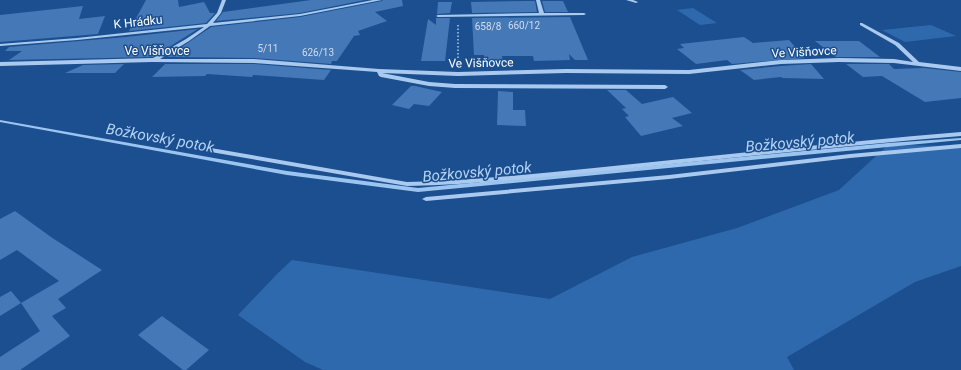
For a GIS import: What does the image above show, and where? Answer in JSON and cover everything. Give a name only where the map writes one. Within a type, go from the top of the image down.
[{"type":"street","points":[[152,60],[170,52],[210,24],[216,18],[224,0]]},
{"type":"street","name":"K Hrádku","points":[[0,45],[77,39],[300,15],[380,0]]},
{"type":"street","points":[[538,0],[542,15]]},
{"type":"street","points":[[628,0],[636,2]]},
{"type":"street","points":[[438,16],[584,14]]},
{"type":"street","points":[[862,24],[897,44],[918,65]]},
{"type":"street","name":"Ve Višňovce","points":[[0,64],[152,60],[254,61],[379,71],[458,74],[591,71],[689,72],[781,62],[839,60],[894,61],[961,69]]},
{"type":"street","points":[[379,71],[381,75],[410,81],[455,86],[665,87]]},
{"type":"street","points":[[205,149],[407,184],[426,184],[456,183],[630,167],[842,144],[961,134]]},
{"type":"street","points":[[426,199],[669,177],[850,156],[961,146]]},
{"type":"path","points":[[458,16],[458,74]]},
{"type":"shaded area","points":[[693,8],[717,23],[700,25],[677,10]]},
{"type":"shaded area","points":[[931,25],[956,36],[905,42],[882,30]]},
{"type":"shaded area","points":[[888,145],[961,146],[961,266],[915,282],[787,357],[794,370],[323,370],[305,362],[238,315],[292,260],[550,299],[632,257],[737,228],[839,190]]},
{"type":"building","points":[[146,0],[178,0],[179,7],[204,2],[210,13],[215,13],[206,23],[129,31]]},
{"type":"building","points":[[311,0],[365,0],[300,13],[216,21],[223,12]]},
{"type":"building","points":[[383,0],[402,0],[403,6],[375,12],[387,21],[358,31],[360,35],[354,36],[337,61],[332,61],[331,64],[254,58],[167,57],[211,27],[300,17]]},
{"type":"building","points":[[535,1],[537,12],[472,13],[471,2]]},
{"type":"building","points":[[542,1],[563,1],[568,12],[545,12]]},
{"type":"building","points":[[438,2],[452,2],[450,13],[437,14]]},
{"type":"building","points":[[83,6],[79,19],[105,16],[98,34],[0,42],[0,15]]},
{"type":"building","points":[[570,17],[588,60],[575,60],[569,54],[570,60],[534,61],[533,56],[502,56],[503,63],[484,63],[484,55],[474,55],[472,18]]},
{"type":"building","points":[[436,18],[450,18],[445,61],[421,61],[428,19],[436,25]]},
{"type":"building","points":[[198,29],[153,57],[9,60],[22,51],[5,51],[9,47]]},
{"type":"building","points":[[744,37],[753,43],[789,40],[805,58],[732,64],[727,60],[696,64],[677,49],[684,48],[680,44]]},
{"type":"building","points":[[815,41],[859,41],[880,57],[836,57]]},
{"type":"building","points":[[124,64],[115,73],[65,73],[83,65]]},
{"type":"building","points":[[165,64],[254,64],[331,70],[324,80],[253,75],[252,77],[207,74],[205,76],[152,77]]},
{"type":"building","points":[[811,64],[824,79],[781,77],[754,80],[740,70],[781,66]]},
{"type":"building","points":[[846,64],[889,64],[894,69],[924,68],[961,72],[961,98],[925,102],[882,76],[863,77]]},
{"type":"building","points":[[411,86],[442,92],[429,106],[414,104],[409,109],[392,105]]},
{"type":"building","points":[[607,90],[626,90],[642,104],[673,97],[692,113],[672,118],[683,126],[641,136],[625,117],[629,116],[622,109],[626,108]]},
{"type":"building","points":[[498,91],[513,92],[513,110],[525,110],[526,126],[497,125]]},
{"type":"building","points":[[15,211],[51,237],[102,270],[58,299],[66,308],[52,316],[70,336],[20,370],[0,370],[0,357],[40,331],[21,303],[59,281],[17,250],[0,260],[0,219]]},
{"type":"building","points":[[11,291],[21,303],[0,316],[0,297]]},
{"type":"building","points":[[162,316],[209,350],[186,370],[183,370],[138,335]]},
{"type":"waterway","name":"Božkovský potok","points":[[0,121],[287,173],[418,190],[961,139]]}]
